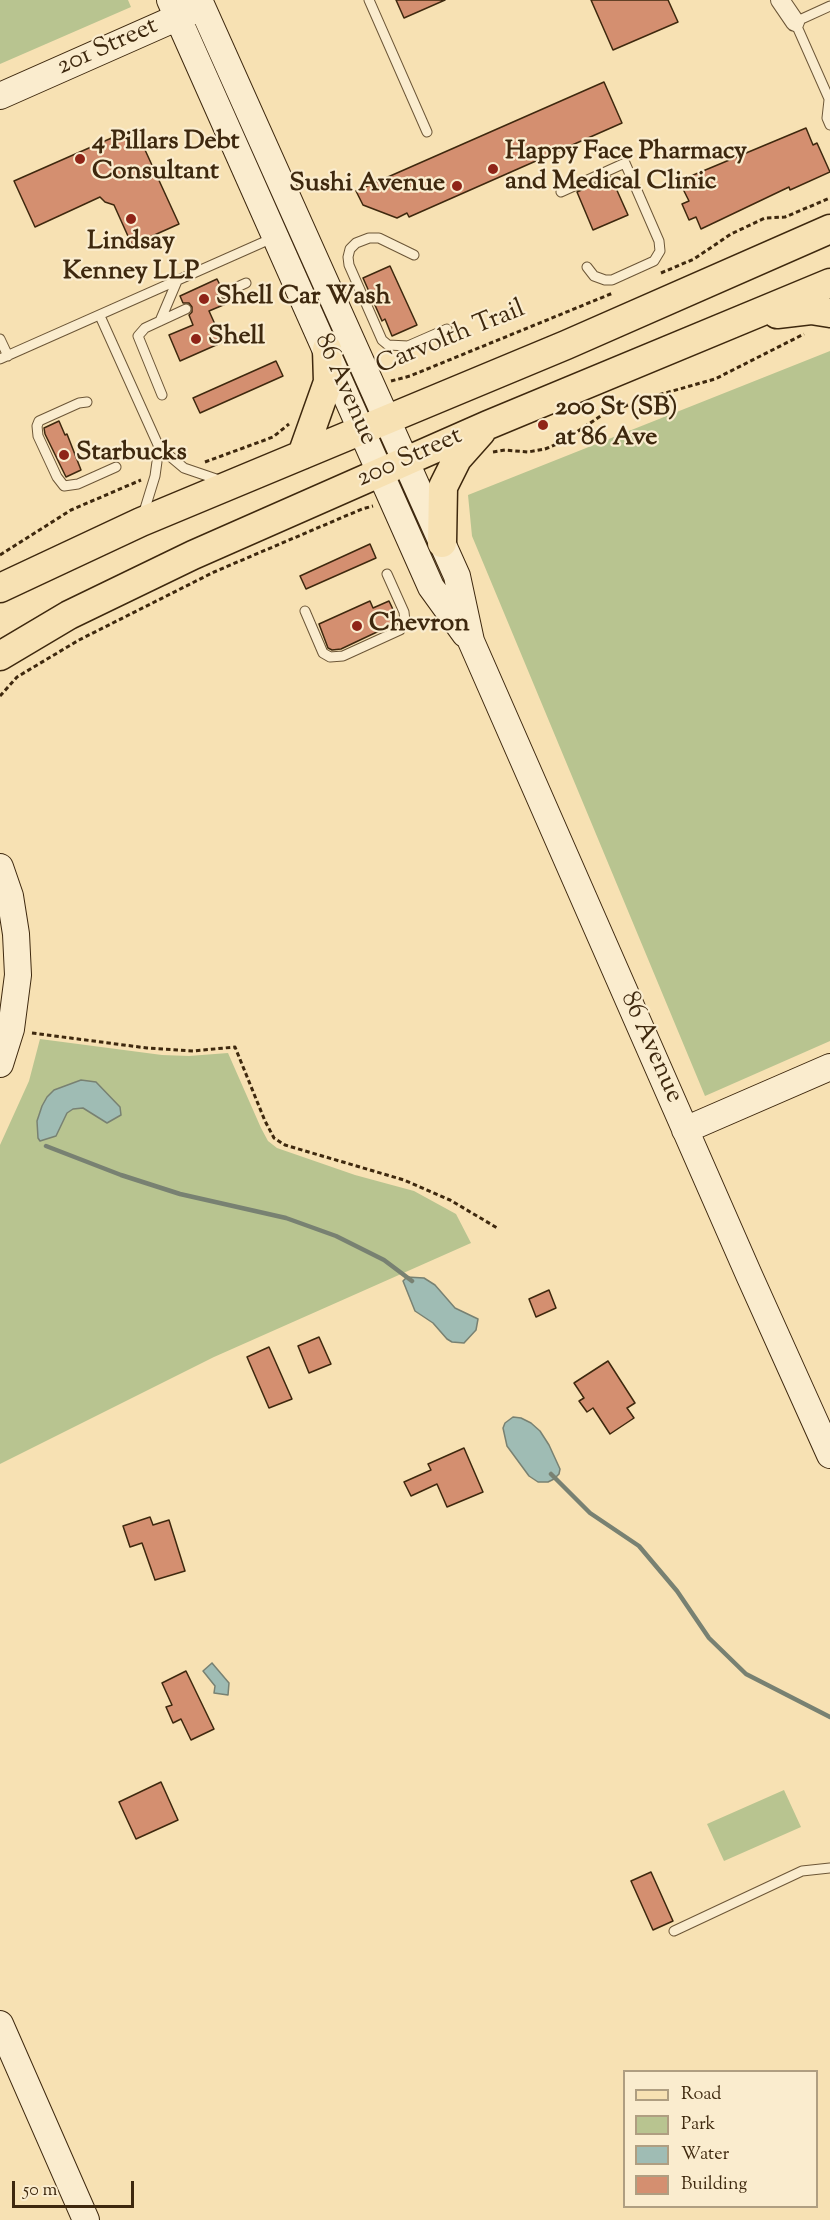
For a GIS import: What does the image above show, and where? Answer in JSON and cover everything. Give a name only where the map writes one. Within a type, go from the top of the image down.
[{"type":"main road","name":"200 Street","points":[[0,588],[141,522],[576,340],[830,229]]},
{"type":"main road","name":"200 Street","points":[[0,657],[69,615],[193,555],[488,425],[830,283]]},
{"type":"main road","points":[[748,317],[811,310],[830,313]]},
{"type":"main road","points":[[302,455],[328,382],[327,349]]},
{"type":"main road","points":[[442,543],[443,487],[457,459],[488,425]]},
{"type":"street","points":[[780,0],[795,22]]},
{"type":"street","name":"201 Street","points":[[0,96],[174,9],[205,2]]},
{"type":"street","name":"86 Avenue","points":[[205,2],[374,389],[375,424]]},
{"type":"street","name":"86 Avenue","points":[[174,9],[327,349],[375,424],[393,466],[431,587],[471,641]]},
{"type":"street","name":"86 Avenue","points":[[393,466],[442,543],[457,576],[471,641],[830,1455]]},
{"type":"street","points":[[0,867],[10,896],[16,934],[18,975],[11,1029],[0,1064]]},
{"type":"street","points":[[685,1130],[830,1066]]},
{"type":"street","points":[[0,2024],[86,2220]]},
{"type":"lane","points":[[369,0],[427,132]]},
{"type":"lane","points":[[830,6],[795,22],[830,101],[827,118],[830,125]]},
{"type":"lane","points":[[561,192],[625,163],[658,241],[660,251],[654,261],[612,280],[594,276],[587,267]]},
{"type":"lane","points":[[0,339],[4,358],[275,237]]},
{"type":"lane","points":[[414,255],[378,238],[369,238],[356,243],[350,249],[348,256],[349,265],[382,340],[388,345],[408,346],[447,329]]},
{"type":"lane","points":[[160,321],[177,281]]},
{"type":"lane","points":[[224,293],[246,283]]},
{"type":"lane","points":[[162,395],[138,336],[145,328],[186,309]]},
{"type":"lane","points":[[100,315],[159,447],[184,468],[232,484]]},
{"type":"lane","points":[[87,402],[79,403],[39,421],[38,436],[57,477],[64,486],[78,484],[116,467]]},
{"type":"lane","points":[[141,522],[155,476],[159,447]]},
{"type":"lane","points":[[305,611],[323,652],[330,657],[343,656],[400,630],[405,621],[404,612],[387,574]]},
{"type":"lane","points":[[674,1931],[802,1871],[830,1868]]},
{"type":"path","points":[[651,277],[694,259],[731,234],[765,218],[785,217],[830,198]]},
{"type":"path","name":"Carvolth Trail","points":[[374,389],[619,291]]},
{"type":"path","points":[[486,454],[506,450],[528,452],[545,449],[562,442],[605,413],[715,379],[808,332]]},
{"type":"path","points":[[184,468],[273,437],[292,420]]},
{"type":"path","points":[[0,555],[72,510],[142,479],[155,476]]},
{"type":"path","points":[[0,696],[17,677],[79,640],[214,572],[362,509],[372,507]]},
{"type":"path","points":[[26,1032],[147,1048],[193,1051],[235,1047],[274,1138],[285,1145],[404,1180],[450,1200],[499,1229]]},
{"type":"green space","points":[[0,0],[128,0],[131,7],[0,64]]},
{"type":"green space","points":[[830,351],[830,1041],[705,1096],[472,536],[468,495]]},
{"type":"green space","points":[[40,1039],[162,1055],[189,1056],[228,1053],[268,1141],[277,1148],[355,1175],[414,1191],[456,1214],[471,1243],[214,1357],[0,1464],[0,1145],[29,1081]],"holes":[[[81,1080],[107,1123],[83,1108],[73,1109],[67,1113],[54,1090]]]},
{"type":"green space","points":[[784,1790],[801,1827],[724,1861],[707,1824]]},
{"type":"water","points":[[81,1080],[96,1082],[120,1107],[121,1115],[107,1123],[83,1108],[73,1109],[67,1113],[56,1136],[40,1141],[37,1121],[47,1097],[54,1090]]},
{"type":"water","points":[[407,1277],[424,1278],[435,1285],[455,1308],[478,1319],[476,1330],[464,1343],[447,1339],[433,1323],[415,1311],[403,1281]]},
{"type":"water","points":[[513,1417],[531,1423],[540,1431],[560,1469],[554,1479],[548,1482],[538,1482],[529,1476],[507,1446],[503,1428],[505,1423]]},
{"type":"water","points":[[212,1663],[229,1683],[228,1695],[214,1693],[215,1686],[203,1671]]},
{"type":"building","points":[[396,0],[445,0],[404,18]]},
{"type":"building","points":[[591,0],[668,0],[678,22],[613,50]]},
{"type":"building","points":[[604,82],[622,123],[409,217],[407,213],[397,218],[363,205],[356,191]]},
{"type":"building","points":[[806,128],[813,145],[817,143],[830,172],[790,190],[789,187],[701,229],[696,217],[689,220],[682,204],[689,201],[679,181]]},
{"type":"building","points":[[123,133],[134,134],[140,139],[179,224],[132,245],[114,205],[105,202],[100,197],[35,227],[14,181]]},
{"type":"building","points":[[611,177],[628,215],[593,230],[577,192]]},
{"type":"building","points":[[390,266],[417,325],[392,336],[385,319],[382,321],[363,278]]},
{"type":"building","points":[[217,279],[221,287],[218,295],[221,299],[226,299],[228,303],[209,311],[223,342],[180,361],[169,335],[193,325],[189,315],[192,307],[189,303],[183,303],[180,296]]},
{"type":"building","name":"Shell","points":[[276,361],[283,376],[200,413],[193,398]]},
{"type":"building","name":"Starbucks","points":[[59,421],[65,435],[67,434],[81,470],[66,477],[44,428]]},
{"type":"building","name":"Chevron","points":[[370,544],[376,558],[306,589],[300,576]]},
{"type":"building","name":"Chevron","points":[[370,601],[373,608],[389,601],[398,620],[396,623],[341,649],[328,648],[319,624]]},
{"type":"building","points":[[549,1290],[556,1308],[536,1317],[529,1299]]},
{"type":"building","points":[[319,1337],[331,1364],[309,1373],[298,1346]]},
{"type":"building","points":[[269,1347],[292,1399],[269,1408],[247,1357]]},
{"type":"building","points":[[608,1361],[635,1403],[627,1408],[634,1418],[610,1434],[593,1408],[587,1412],[579,1401],[584,1398],[574,1383]]},
{"type":"building","points":[[464,1448],[483,1492],[447,1507],[437,1484],[411,1496],[404,1482],[431,1470],[428,1464]]},
{"type":"building","points":[[150,1517],[153,1525],[169,1520],[185,1571],[155,1580],[142,1543],[130,1547],[123,1526]]},
{"type":"building","points":[[186,1671],[214,1729],[191,1740],[181,1719],[173,1723],[166,1707],[172,1705],[162,1683]]},
{"type":"building","points":[[161,1782],[178,1820],[136,1839],[119,1802]]},
{"type":"building","points":[[651,1872],[673,1921],[653,1930],[631,1881]]},
{"type":"waterway","points":[[46,1146],[121,1175],[180,1194],[286,1218],[336,1236],[384,1260],[412,1281]]},
{"type":"waterway","points":[[551,1474],[590,1513],[639,1546],[677,1591],[709,1638],[746,1674],[830,1717]]},
{"type":"place","name":"4 Pillars Debt Consultant","points":[[80,159]]},
{"type":"place","name":"Happy Face Pharmacy and Medical Clinic","points":[[493,169]]},
{"type":"place","name":"Sushi Avenue","points":[[457,186]]},
{"type":"place","name":"Lindsay Kenney LLP","points":[[131,219]]},
{"type":"place","name":"Shell Car Wash","points":[[204,299]]},
{"type":"place","name":"Shell","points":[[196,339]]},
{"type":"place","name":"200 St (SB) at 86 Ave","points":[[543,425]]},
{"type":"place","name":"Starbucks","points":[[64,455]]},
{"type":"place","name":"Chevron","points":[[357,626]]}]
